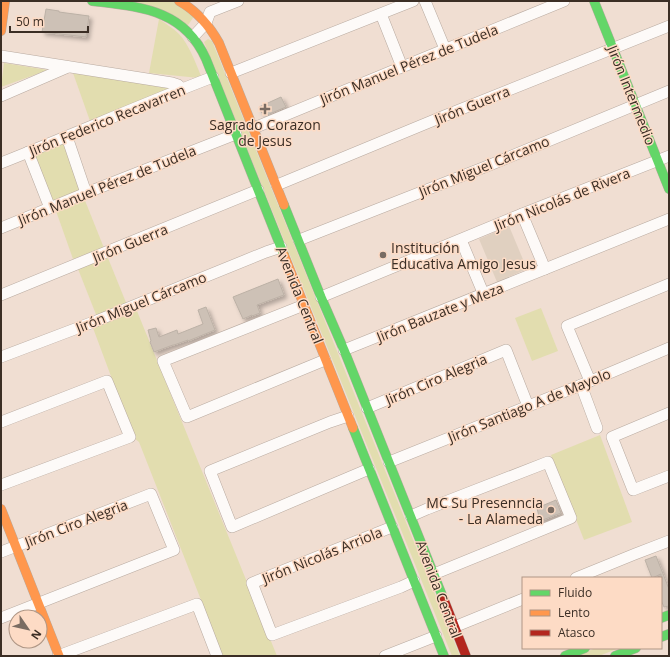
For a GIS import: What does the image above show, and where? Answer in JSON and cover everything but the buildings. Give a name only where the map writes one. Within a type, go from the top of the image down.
[{"type":"main road","points":[[1,31],[5,1]]},
{"type":"main road","name":"Avenida Central","points":[[92,1],[158,12],[174,20],[185,28],[201,48],[444,656]]},
{"type":"main road","name":"Avenida Central","points":[[179,1],[196,11],[209,12],[214,33],[232,73],[276,186],[344,350],[466,656]]},
{"type":"main road","name":"Jirón Intermedio","points":[[594,1],[669,189]]},
{"type":"main road","points":[[1,509],[59,656]]},
{"type":"main road","points":[[565,656],[582,649]]},
{"type":"main road","points":[[616,656],[634,649]]},
{"type":"street","points":[[193,37],[209,12],[238,1]]},
{"type":"street","points":[[232,73],[413,1]]},
{"type":"street","points":[[426,1],[445,49]]},
{"type":"street","name":"Jirón Manuel Pérez de Tudela","points":[[254,128],[402,66],[564,1]]},
{"type":"street","points":[[381,14],[402,66]]},
{"type":"street","name":"Jirón Guerra","points":[[276,186],[444,116],[669,26]]},
{"type":"street","points":[[1,56],[172,83],[178,85],[182,89]]},
{"type":"street","points":[[1,96],[68,67]]},
{"type":"street","name":"Jirón Federico Recavarren","points":[[1,162],[213,78]]},
{"type":"street","name":"Jirón Miguel Cárcamo","points":[[299,240],[490,165],[669,91]]},
{"type":"street","name":"Jirón Manuel Pérez de Tudela","points":[[1,228],[236,134]]},
{"type":"street","points":[[67,137],[86,193]]},
{"type":"street","points":[[28,152],[50,208]]},
{"type":"street","name":"Jirón Nicolás de Rivera","points":[[321,297],[522,214],[669,156]]},
{"type":"street","name":"Jirón Guerra","points":[[1,295],[258,190]]},
{"type":"street","points":[[522,214],[545,269]]},
{"type":"street","name":"Jirón Bauzate y Meza","points":[[344,350],[669,220]]},
{"type":"street","points":[[461,240],[484,295]]},
{"type":"street","name":"Jirón Miguel Cárcamo","points":[[1,357],[96,321],[281,247]]},
{"type":"street","points":[[597,428],[586,383],[567,326],[669,284]]},
{"type":"street","points":[[304,305],[163,361],[187,416],[326,360]]},
{"type":"street","name":"Jirón Santiago A de Mayolo","points":[[389,462],[669,348]]},
{"type":"street","name":"Jirón Ciro Alegria","points":[[367,408],[506,350],[528,406]]},
{"type":"street","points":[[1,422],[107,381],[130,437],[1,485]]},
{"type":"street","points":[[669,413],[612,437],[633,490],[669,476]]},
{"type":"street","points":[[348,416],[210,471],[232,527],[369,469]]},
{"type":"street","points":[[411,516],[548,462],[571,518],[434,574]]},
{"type":"street","name":"Jirón Ciro Alegria","points":[[1,552],[151,494],[174,550],[38,603]]},
{"type":"street","name":"Jirón Nicolás Arriola","points":[[392,527],[252,583],[272,635],[414,581]]},
{"type":"street","points":[[578,577],[669,541]]},
{"type":"street","points":[[454,627],[522,599]]},
{"type":"street","points":[[1,618],[38,603]]},
{"type":"street","points":[[59,656],[197,604],[217,656]]},
{"type":"street","points":[[385,656],[436,636]]},
{"type":"shaded area","points":[[125,1],[174,1],[195,15],[188,25]]},
{"type":"shaded area","points":[[159,19],[183,38],[192,54],[201,76],[199,78],[149,73]]},
{"type":"shaded area","points":[[208,39],[212,41],[460,656],[452,656],[204,42]]},
{"type":"shaded area","points":[[4,63],[48,70],[1,87]]},
{"type":"shaded area","points":[[73,73],[168,87],[168,90],[90,121]]},
{"type":"shaded area","points":[[63,143],[82,191],[51,204],[32,156]]},
{"type":"shaded area","points":[[84,198],[104,248],[73,259],[56,211]]},
{"type":"shaded area","points":[[509,226],[527,269],[497,282],[479,239]]},
{"type":"shaded area","points":[[108,258],[127,305],[97,317],[78,269]]},
{"type":"shaded area","points":[[541,308],[558,351],[532,361],[515,318]]},
{"type":"shaded area","points":[[137,311],[277,656],[223,656],[139,442],[134,438],[93,328]]},
{"type":"shaded area","points":[[600,435],[632,522],[584,540],[551,455]]},
{"type":"shaded area","points":[[594,649],[616,649],[599,656],[576,656]]},
{"type":"traffic: fast","points":[[92,1],[143,9],[159,14],[173,20],[186,30],[197,42],[206,59],[284,255]]},
{"type":"traffic: fast","points":[[594,1],[669,189]]},
{"type":"traffic: fast","points":[[284,205],[444,600]]},
{"type":"traffic: fast","points":[[353,428],[444,656]]},
{"type":"traffic: fast","points":[[662,618],[669,615]]},
{"type":"traffic: fast","points":[[662,637],[669,634]]},
{"type":"traffic: fast","points":[[565,656],[582,649]]},
{"type":"traffic: fast","points":[[615,656],[633,649]]},
{"type":"traffic: slow","points":[[1,31],[5,1]]},
{"type":"traffic: slow","points":[[179,1],[202,19],[219,43],[284,205]]},
{"type":"traffic: slow","points":[[284,255],[353,428]]},
{"type":"traffic: slow","points":[[1,509],[59,656]]},
{"type":"traffic: jam","points":[[444,600],[466,656]]},
{"type":"place","name":"Sagrado Corazon de Jesus","points":[[265,109]]},
{"type":"place","name":"Institución Educativa Amigo Jesus","points":[[383,255]]},
{"type":"place","name":"MC Su Presenncia - La Alameda","points":[[551,510]]}]
